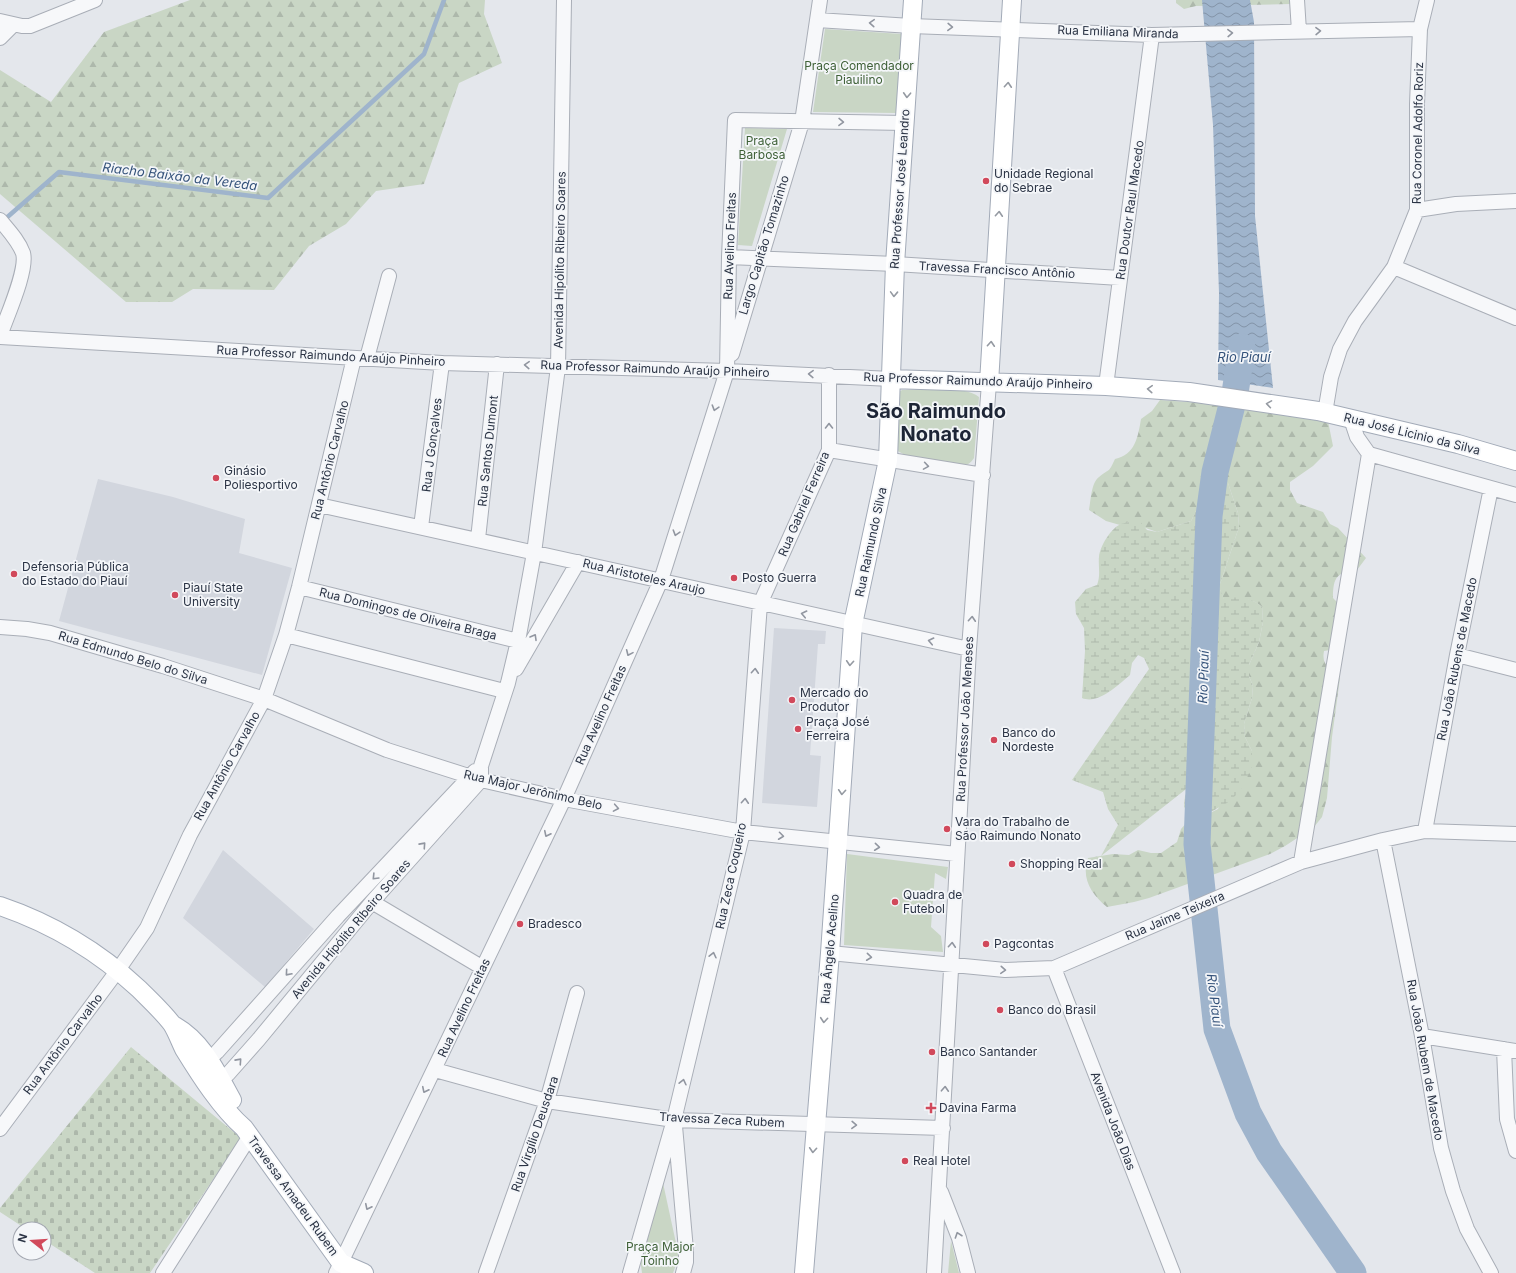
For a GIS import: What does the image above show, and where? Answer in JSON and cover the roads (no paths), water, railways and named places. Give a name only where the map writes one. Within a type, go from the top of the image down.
[{"type":"main road","name":"Rua Professor José Leandro","points":[[888,460],[895,264],[913,0]]},
{"type":"main road","points":[[989,383],[1012,0]]},
{"type":"main road","name":"Rua Professor Raimundo Araújo Pinheiro","points":[[892,379],[1106,386],[1189,392],[1317,411]]},
{"type":"main road","name":"Rua José Licinio da Silva","points":[[1317,411],[1458,444],[1516,461]]},
{"type":"main road","name":"Rua Raimundo Silva","points":[[853,624],[888,460]]},
{"type":"main road","name":"Rua Ângelo Acelino","points":[[804,1273],[830,954],[853,624]]},
{"type":"main road","name":"Travessa Amadeu Rubem","points":[[1,905],[58,930],[90,949],[118,970],[148,998],[172,1025],[192,1039],[203,1065],[238,1111],[247,1132],[339,1268],[364,1273]]},
{"type":"street","points":[[0,38],[6,23],[30,26],[95,0]]},
{"type":"street","name":"Avenida Hipólito Ribeiro Soares","points":[[216,1084],[258,1039],[474,778],[481,766],[506,687],[518,641],[534,553],[558,367],[564,0]]},
{"type":"street","name":"Largo Capitão Tomazinho","points":[[727,371],[759,259],[802,122],[820,0]]},
{"type":"street","points":[[1297,0],[1299,31]]},
{"type":"street","name":"Rua Coronel Adolfo Roriz","points":[[1317,411],[1331,377],[1340,349],[1355,321],[1394,267],[1417,210],[1417,104],[1420,29],[1427,0]]},
{"type":"street","name":"Rua Emiliana Miranda","points":[[817,20],[911,26],[1152,35],[1420,29]]},
{"type":"street","name":"Rua Doutor Raul Macedo","points":[[1106,386],[1152,35]]},
{"type":"street","name":"Rua Avelino Freitas","points":[[339,1268],[564,799],[661,580],[727,371],[729,257],[735,120],[802,122]]},
{"type":"street","points":[[802,122],[905,123]]},
{"type":"street","points":[[1417,210],[1456,204],[1516,201]]},
{"type":"street","points":[[0,220],[17,241],[23,255],[24,269],[0,337]]},
{"type":"street","name":"Travessa Francisco Antônio","points":[[729,257],[895,264],[1120,278]]},
{"type":"street","points":[[1394,267],[1516,318]]},
{"type":"street","name":"Rua Antônio Carvalho","points":[[0,1128],[4,1115],[118,970],[147,928],[204,807],[264,700],[286,635],[319,505],[361,358],[389,276]]},
{"type":"street","name":"Rua Professor Raimundo Araújo Pinheiro","points":[[0,337],[442,363],[727,371],[892,379]]},
{"type":"street","name":"Rua J Gonçalves","points":[[421,527],[442,363]]},
{"type":"street","name":"Rua Santos Dumont","points":[[478,539],[497,364]]},
{"type":"street","name":"Rua Gabriel Ferreira","points":[[760,604],[828,450],[829,375]]},
{"type":"street","name":"Rua Professor João Meneses","points":[[934,1273],[940,1187],[950,965],[969,649],[989,383]]},
{"type":"street","points":[[1351,419],[1357,437],[1369,454],[1516,495]]},
{"type":"street","points":[[828,450],[983,475]]},
{"type":"street","points":[[1301,862],[1369,454]]},
{"type":"street","name":"Rua João Rubens de Macedo","points":[[1425,832],[1457,655],[1491,488]]},
{"type":"street","name":"Rua Aristoteles Araujo","points":[[319,505],[661,580],[760,604],[969,649]]},
{"type":"street","name":"Avenida Hipólito Ribeiro Soares","points":[[506,687],[578,562]]},
{"type":"street","name":"Rua Domingos de Oliveira Braga","points":[[299,587],[518,641]]},
{"type":"street","name":"Rua Zeca Coqueiro","points":[[674,1120],[743,832],[760,604]]},
{"type":"street","name":"Rua Edmundo Belo do Silva","points":[[0,627],[27,629],[50,633],[163,666],[264,700]]},
{"type":"street","points":[[286,635],[506,687]]},
{"type":"street","points":[[1457,655],[1516,670]]},
{"type":"street","name":"Rua Major Jerônimo Belo","points":[[264,700],[387,750],[474,778],[564,799],[743,832]]},
{"type":"street","name":"Avenida Hipólito Ribeiro Soares","points":[[203,1065],[338,916],[474,778]]},
{"type":"street","points":[[743,832],[838,843],[957,854]]},
{"type":"street","name":"Rua Jaime Teixeira","points":[[830,954],[1005,970],[1054,968],[1301,862],[1383,840],[1425,832],[1516,834]]},
{"type":"street","name":"Rua João Rubem de Macedo","points":[[1383,840],[1422,1036],[1440,1148],[1453,1191],[1467,1229],[1491,1273]]},
{"type":"street","points":[[372,902],[483,968]]},
{"type":"street","points":[[338,916],[350,928]]},
{"type":"street","name":"Avenida João Dias","points":[[1054,968],[1173,1273]]},
{"type":"street","name":"Rua Virgílio Deusdara","points":[[486,1273],[548,1101],[577,993]]},
{"type":"street","points":[[1422,1036],[1510,1050],[1507,1119],[1516,1151]]},
{"type":"street","name":"Travessa Zeca Rubem","points":[[435,1070],[548,1101],[674,1120],[943,1128]]},
{"type":"street","points":[[630,1273],[674,1120]]},
{"type":"street","points":[[674,1120],[686,1250],[686,1262],[683,1273]]},
{"type":"street","points":[[163,1273],[247,1132]]},
{"type":"street","points":[[940,1187],[959,1238],[968,1273]]},
{"type":"street","points":[[636,1252],[638,1273]]},
{"type":"water","name":"Rio Piauí","points":[[1202,0],[1250,0],[1254,22],[1255,216],[1273,388],[1218,380],[1219,293],[1213,125]]},
{"type":"waterway","name":"Riacho Baixão da Vereda","points":[[4,220],[59,172],[268,198],[424,54],[444,0]]},
{"type":"waterway","name":"Rio Piauí","points":[[1242,347],[1235,393],[1215,472],[1209,516],[1197,844],[1217,1029],[1248,1113],[1269,1152],[1353,1273]]},
{"type":"place","name":"Unidade Regional do Sebrae","points":[[986,181]]},
{"type":"place","name":"Ginásio Poliesportivo","points":[[216,478]]},
{"type":"place","name":"Defensoria Pública do Estado do Piauí","points":[[14,574]]},
{"type":"place","name":"Posto Guerra","points":[[734,578]]},
{"type":"place","name":"Piauí State University","points":[[175,595]]},
{"type":"place","name":"Mercado do Produtor","points":[[792,700]]},
{"type":"place","name":"Praça José Ferreira","points":[[798,729]]},
{"type":"place","name":"Banco do Nordeste","points":[[994,740]]},
{"type":"place","name":"Vara do Trabalho de São Raimundo Nonato","points":[[947,829]]},
{"type":"place","name":"Shopping Real","points":[[1012,864]]},
{"type":"place","name":"Quadra de Futebol","points":[[895,902]]},
{"type":"place","name":"Bradesco","points":[[520,924]]},
{"type":"place","name":"Pagcontas","points":[[986,944]]},
{"type":"place","name":"Banco do Brasil","points":[[1000,1010]]},
{"type":"place","name":"Banco Santander","points":[[932,1052]]},
{"type":"place","name":"Davina Farma","points":[[931,1108]]},
{"type":"place","name":"Real Hotel","points":[[905,1161]]},
{"type":"district","name":"São Raimundo Nonato","points":[[936,422]]},
{"type":"park label","name":"Praça Comendador Piauilino","points":[[859,73]]},
{"type":"park label","name":"Praça Barbosa","points":[[762,148]]},
{"type":"park label","name":"Praça Major Toinho","points":[[660,1254]]}]
